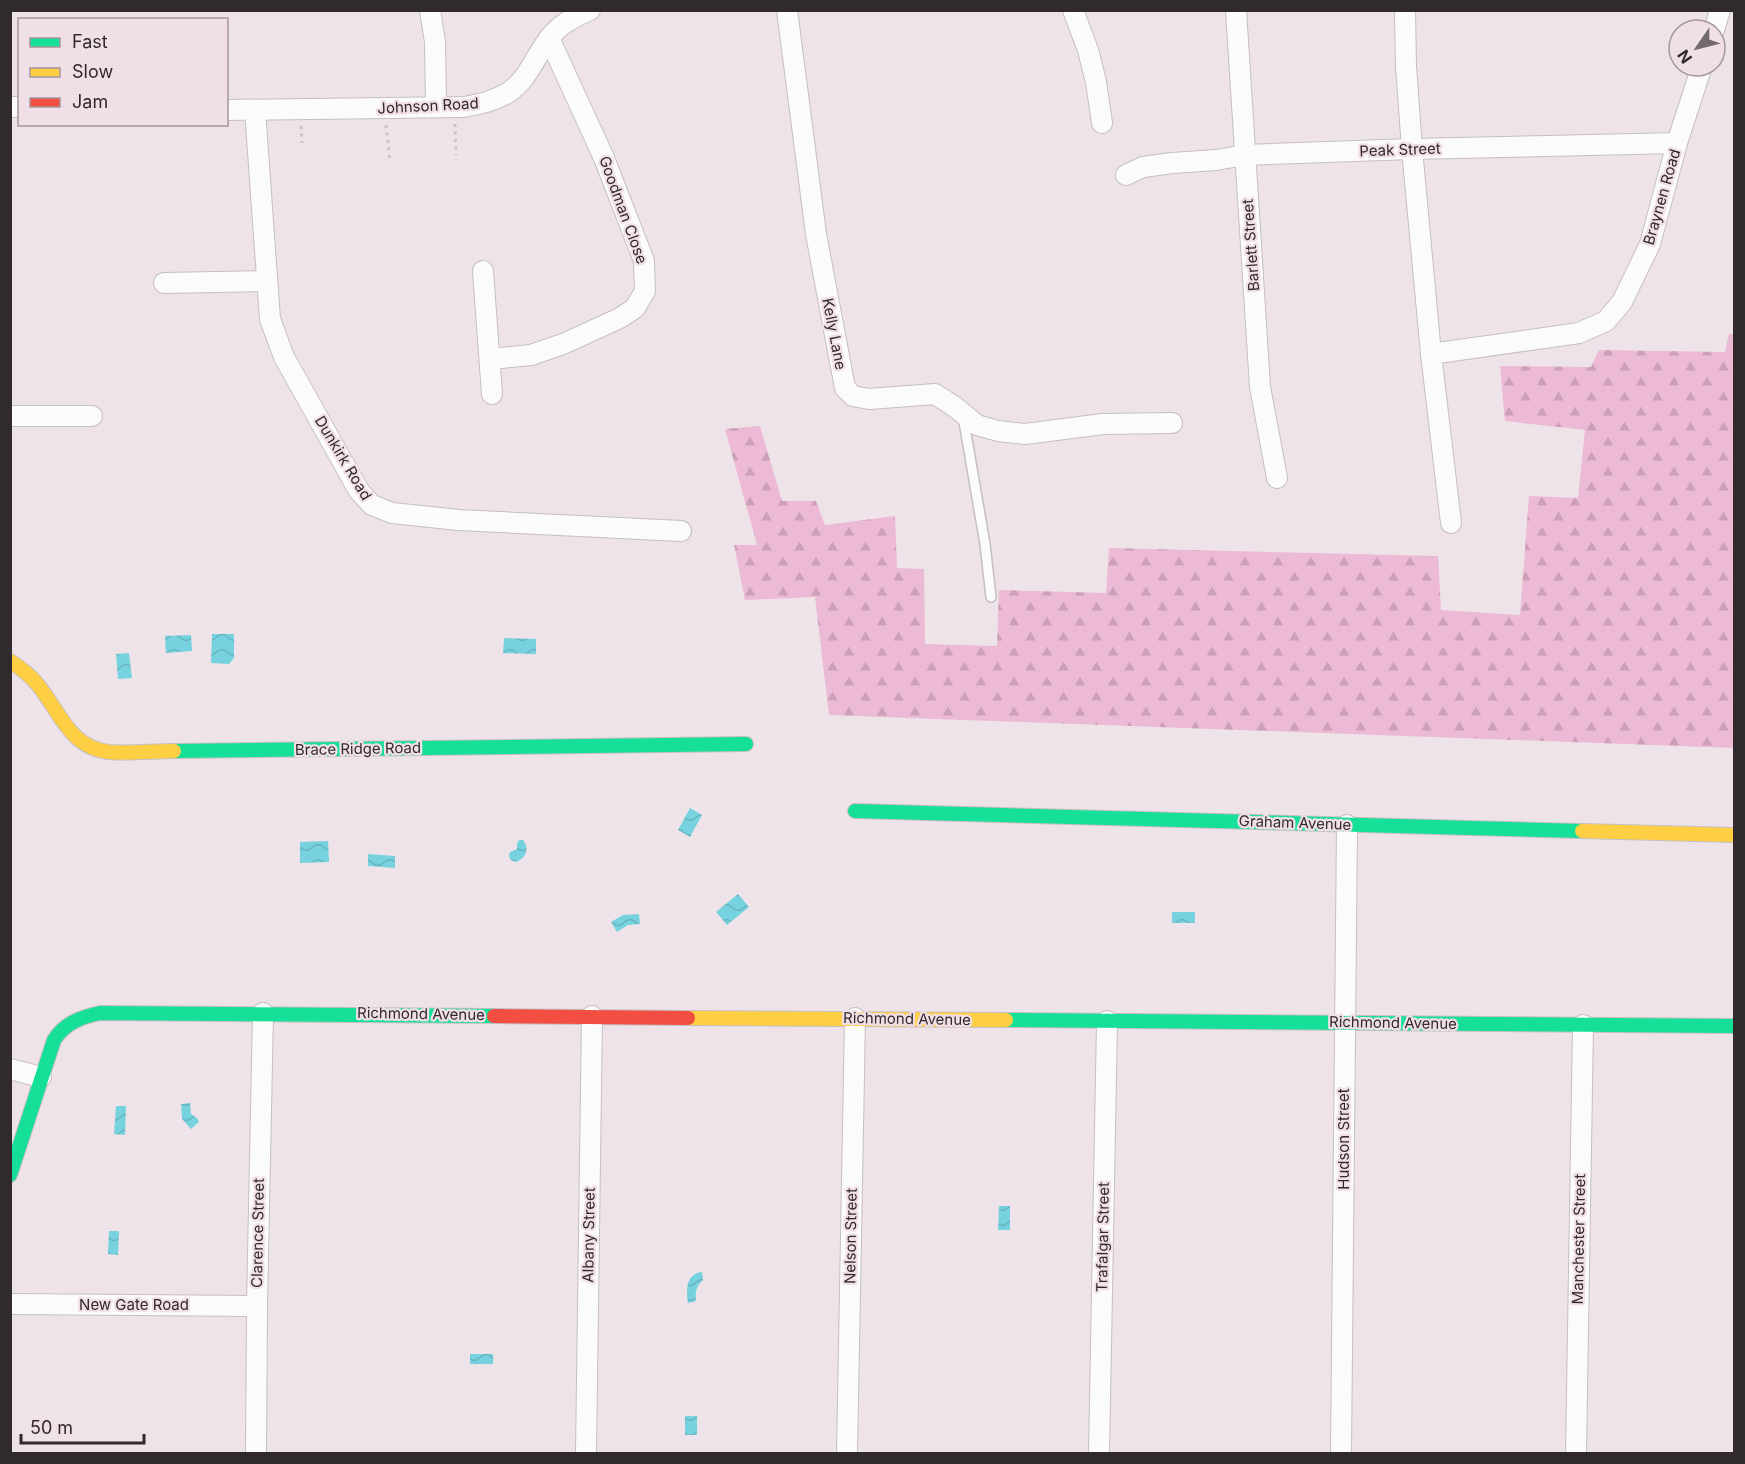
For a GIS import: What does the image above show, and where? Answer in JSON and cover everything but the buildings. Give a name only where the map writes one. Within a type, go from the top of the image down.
[{"type":"street","points":[[430,10],[445,107]]},
{"type":"street","name":"Johnson Road","points":[[228,110],[445,107],[487,103],[510,91],[528,73],[549,38],[572,17],[590,10]]},
{"type":"street","name":"Kelly Lane","points":[[787,10],[816,234],[844,388],[853,396],[869,399],[935,394],[977,425],[998,431],[1025,434],[1103,424],[1172,423]]},
{"type":"street","points":[[1073,10],[1088,50],[1096,82],[1102,123]]},
{"type":"street","name":"Barlett Street","points":[[1236,10],[1260,387],[1277,478]]},
{"type":"street","points":[[1406,10],[1407,66],[1413,149],[1431,354],[1451,523]]},
{"type":"street","name":"Goodman Close","points":[[491,359],[531,355],[563,344],[620,318],[635,308],[645,291],[644,261],[604,158],[549,38]]},
{"type":"street","name":"Braynen Road","points":[[1431,354],[1579,333],[1606,321],[1622,302],[1650,244],[1677,143],[1698,78]]},
{"type":"street","name":"Dunkirk Road","points":[[255,110],[270,319],[284,357],[359,490],[372,505],[392,513],[459,520],[681,531]]},
{"type":"street","name":"Peak Street","points":[[1126,175],[1143,167],[1245,155],[1677,143]]},
{"type":"street","points":[[483,271],[492,394]]},
{"type":"street","points":[[164,283],[267,281]]},
{"type":"street","points":[[10,416],[92,416]]},
{"type":"street","name":"Brace Ridge Road","points":[[10,661],[20,665],[37,684],[79,741],[109,752],[746,744]]},
{"type":"street","name":"Graham Avenue","points":[[855,811],[1734,835]]},
{"type":"street","name":"Hudson Street","points":[[1341,1454],[1347,825]]},
{"type":"street","name":"Richmond Avenue","points":[[41,1077],[57,1034],[80,1018],[100,1012],[1734,1026]]},
{"type":"street","name":"Clarence Street","points":[[256,1454],[263,1013]]},
{"type":"street","name":"Albany Street","points":[[586,1454],[592,1016]]},
{"type":"street","name":"Nelson Street","points":[[847,1454],[855,1018]]},
{"type":"street","name":"Trafalgar Street","points":[[1099,1454],[1107,1021]]},
{"type":"street","name":"Manchester Street","points":[[1576,1454],[1583,1025]]},
{"type":"street","points":[[10,1069],[41,1077],[10,1174]]},
{"type":"street","name":"New Gate Road","points":[[10,1304],[257,1306]]},
{"type":"lane","points":[[963,413],[985,544],[991,597]]},
{"type":"path","points":[[445,107],[456,155]]},
{"type":"path","points":[[384,108],[390,161]]},
{"type":"green space","points":[[1729,334],[1734,334],[1734,748],[829,715],[815,597],[745,600],[734,545],[757,545],[725,429],[760,426],[782,501],[816,501],[825,525],[895,516],[897,568],[924,569],[925,644],[997,646],[999,590],[1106,593],[1109,548],[1438,556],[1441,610],[1520,615],[1529,496],[1578,498],[1585,430],[1505,421],[1500,366],[1591,367],[1599,350],[1725,352]]},
{"type":"water","points":[[212,634],[234,634],[234,658],[229,664],[211,663]]},
{"type":"water","points":[[191,635],[192,651],[166,653],[165,636]]},
{"type":"water","points":[[504,638],[536,639],[536,654],[503,653]]},
{"type":"water","points":[[129,653],[132,678],[118,679],[116,654]]},
{"type":"water","points":[[690,808],[702,815],[690,837],[678,830]]},
{"type":"water","points":[[519,840],[523,840],[526,850],[524,856],[516,862],[509,856],[510,852],[517,849]]},
{"type":"water","points":[[328,841],[329,862],[300,863],[300,842]]},
{"type":"water","points":[[368,854],[395,856],[395,868],[368,866]]},
{"type":"water","points":[[738,894],[749,907],[727,925],[716,912]]},
{"type":"water","points":[[1172,912],[1195,912],[1195,923],[1172,923]]},
{"type":"water","points":[[639,914],[640,924],[628,925],[617,932],[611,922],[623,915]]},
{"type":"water","points":[[190,1103],[191,1114],[199,1122],[191,1129],[182,1119],[181,1104]]},
{"type":"water","points":[[116,1106],[126,1106],[125,1135],[114,1134]]},
{"type":"water","points":[[999,1206],[1010,1206],[1010,1230],[998,1230]]},
{"type":"water","points":[[109,1231],[119,1231],[118,1255],[108,1254]]},
{"type":"water","points":[[702,1272],[703,1280],[696,1290],[696,1301],[688,1303],[688,1283],[693,1276]]},
{"type":"water","points":[[470,1354],[493,1354],[493,1364],[470,1364]]},
{"type":"water","points":[[685,1416],[697,1416],[697,1435],[685,1435]]},
{"type":"traffic: fast","points":[[174,751],[746,744]]},
{"type":"traffic: fast","points":[[855,811],[1582,831]]},
{"type":"traffic: fast","points":[[10,1175],[54,1040],[68,1025],[86,1017],[100,1013],[494,1016]]},
{"type":"traffic: fast","points":[[1006,1020],[1734,1026]]},
{"type":"traffic: slow","points":[[10,661],[35,681],[67,727],[85,744],[109,752],[174,751]]},
{"type":"traffic: slow","points":[[1582,831],[1734,835]]},
{"type":"traffic: slow","points":[[688,1018],[1006,1020]]},
{"type":"traffic: jam","points":[[494,1016],[688,1018]]}]
